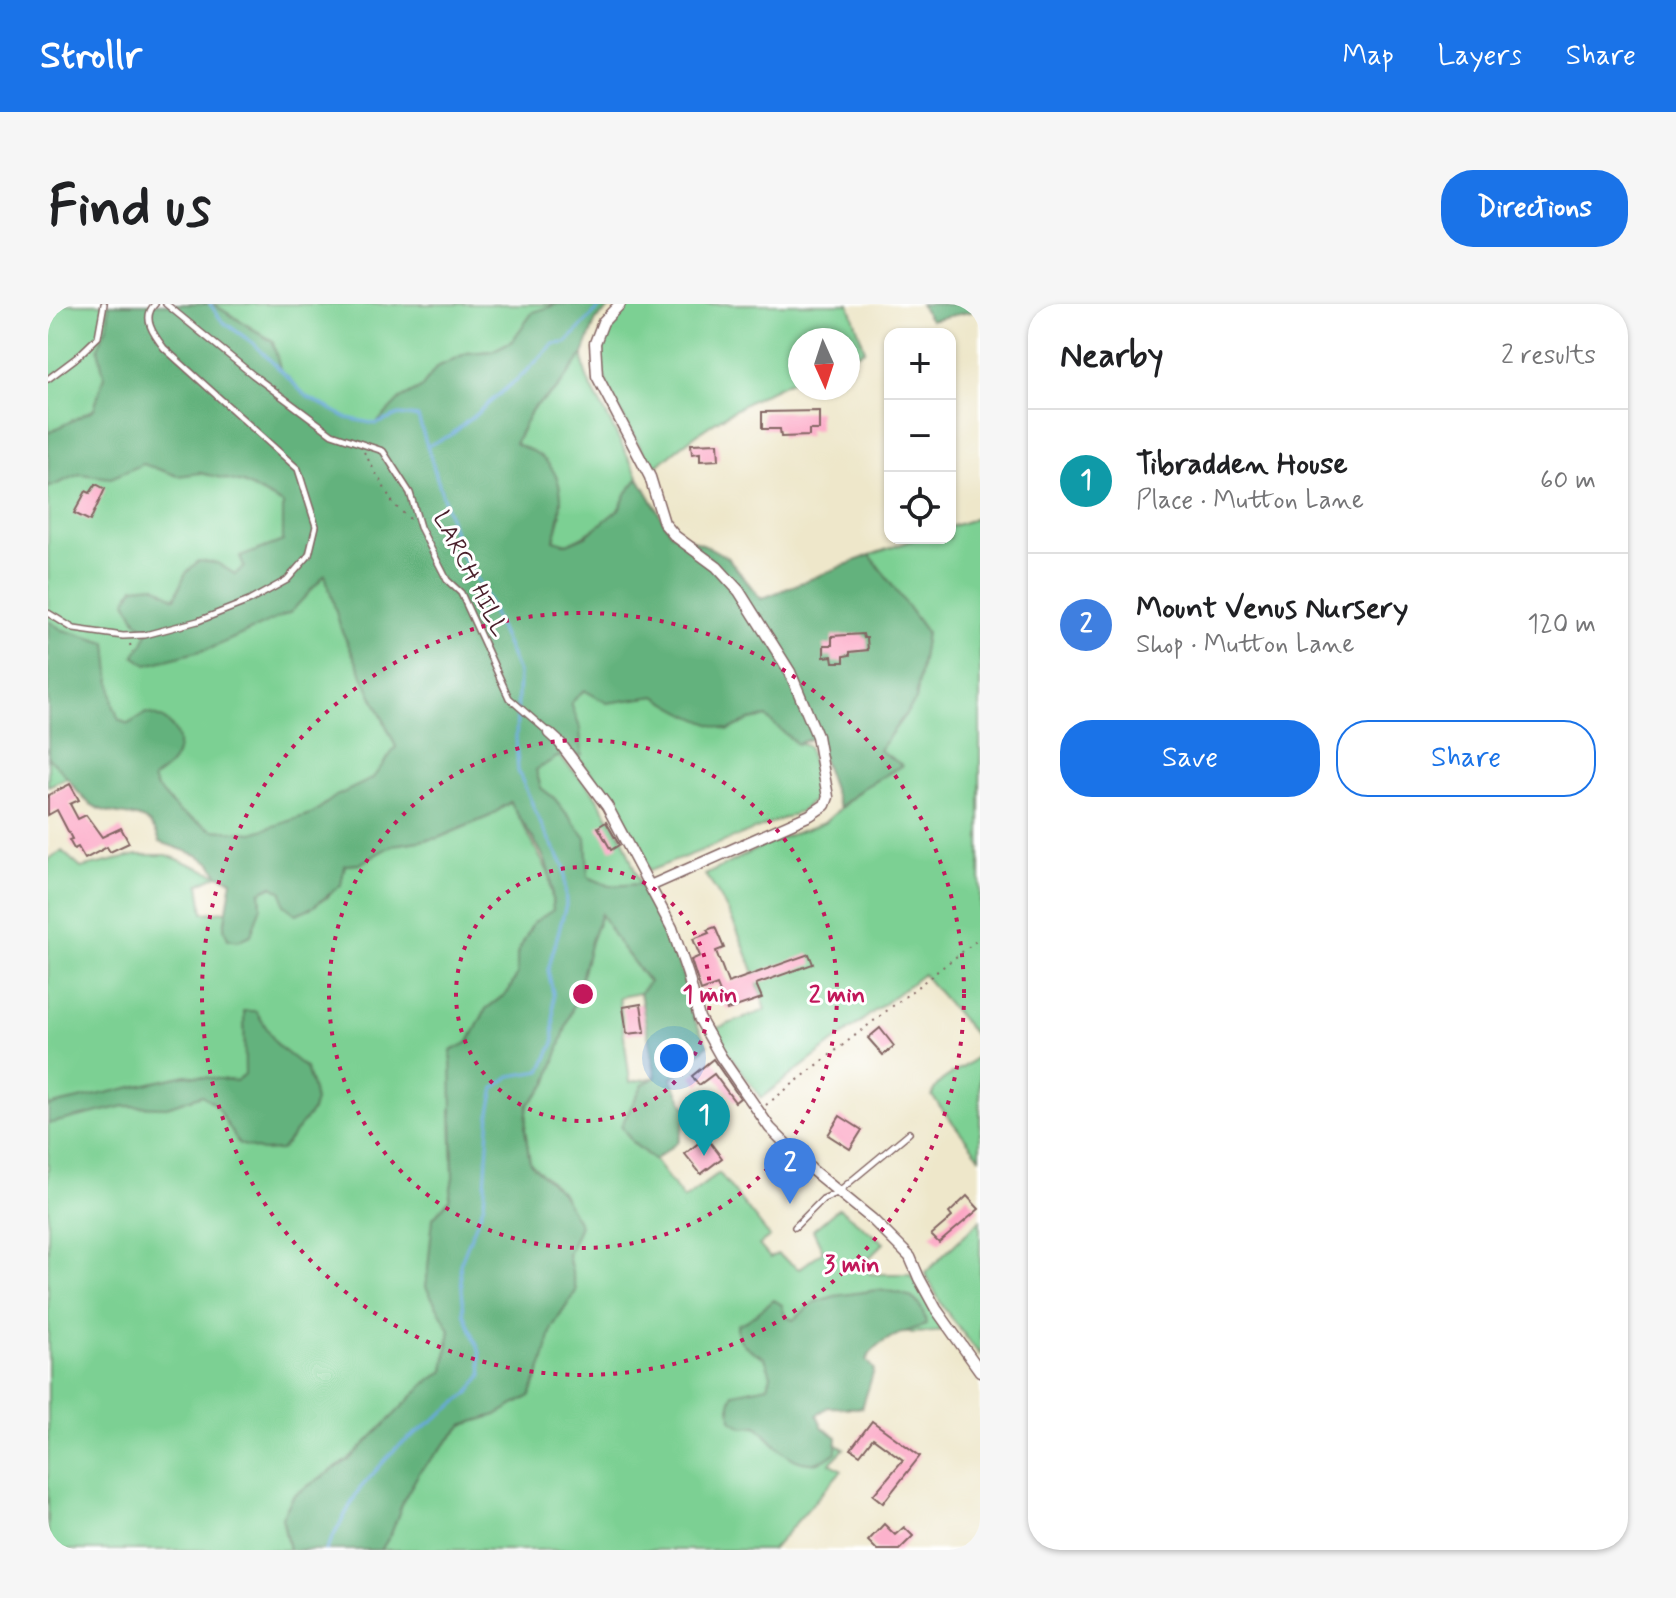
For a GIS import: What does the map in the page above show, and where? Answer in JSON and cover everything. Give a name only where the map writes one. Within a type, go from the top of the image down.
[{"type":"street","points":[[620,304],[603,322],[595,343],[597,376],[650,477],[664,523],[675,536],[717,567],[739,591],[790,672],[817,736],[828,797],[825,805],[810,815],[650,886]]},
{"type":"street","name":"LARCH HILL","points":[[549,733],[607,806],[650,886],[672,928],[699,1018],[721,1057],[770,1128],[812,1170],[872,1219],[910,1257],[936,1309],[980,1371]]},
{"type":"lane","points":[[48,379],[98,337],[104,304]]},
{"type":"lane","points":[[48,613],[74,629],[123,636],[145,635],[198,621],[249,601],[287,580],[309,555],[316,526],[298,469],[164,348],[153,335],[148,319],[150,308],[155,304]]},
{"type":"lane","name":"LARCH HILL","points":[[166,304],[332,434],[383,451],[410,493],[420,527],[447,580],[461,593],[509,698],[549,733]]},
{"type":"lane","points":[[795,1227],[823,1199],[839,1192],[909,1133]]},
{"type":"path","points":[[358,442],[394,505],[420,527]]},
{"type":"path","points":[[759,1111],[980,938]]},
{"type":"green space","points":[[48,304],[210,304],[273,341],[213,304],[558,304],[533,312],[512,341],[492,351],[467,353],[437,367],[421,388],[545,725],[254,858],[72,776],[48,786]]},
{"type":"green space","points":[[109,304],[213,304],[273,342],[280,369],[306,396],[347,418],[376,424],[400,399],[421,388],[437,367],[467,353],[492,351],[512,341],[533,312],[558,304],[615,304],[596,320],[583,354],[557,389],[532,409],[515,443],[539,455],[555,473],[561,505],[554,540],[567,544],[586,536],[619,509],[627,492],[639,478],[670,532],[705,545],[728,558],[761,599],[870,555],[926,632],[916,700],[879,750],[902,765],[863,788],[839,807],[815,737],[797,744],[766,717],[749,720],[729,730],[691,716],[656,696],[607,703],[584,690],[571,703],[580,728],[582,755],[559,756],[536,770],[541,788],[554,798],[586,838],[588,877],[609,886],[640,884],[666,932],[682,973],[692,1015],[708,1045],[671,1079],[688,1111],[678,1142],[654,1160],[633,1143],[621,1126],[643,1084],[656,1077],[640,993],[649,982],[617,941],[601,914],[547,1084],[528,1105],[525,1129],[530,1163],[561,1192],[580,1225],[568,1255],[576,1291],[552,1328],[530,1396],[496,1415],[463,1425],[420,1471],[381,1550],[289,1550],[282,1517],[294,1495],[350,1459],[425,1384],[444,1371],[450,1330],[426,1287],[433,1218],[449,1200],[453,1177],[451,1051],[469,1042],[486,1009],[508,992],[517,975],[517,954],[533,923],[553,910],[550,877],[539,848],[510,802],[490,816],[438,838],[393,845],[359,864],[345,865],[341,885],[313,907],[296,914],[284,905],[282,892],[272,886],[260,892],[261,906],[251,935],[238,941],[228,939],[224,928],[232,880],[218,875],[211,863],[197,855],[160,842],[156,831],[143,820],[91,805],[48,758],[48,621],[63,630],[107,643],[113,704],[119,720],[128,724],[146,713],[155,715],[169,724],[177,736],[177,752],[173,761],[153,779],[157,788],[179,812],[213,830],[253,833],[313,813],[336,796],[372,779],[396,747],[341,629],[325,575],[291,612],[212,648],[147,665],[134,656],[148,630],[137,622],[126,601],[134,587],[154,585],[175,598],[185,574],[198,561],[217,563],[235,574],[244,567],[240,557],[283,541],[283,504],[243,483],[200,473],[178,476],[143,464],[111,478],[80,474],[48,488],[48,433],[94,409],[104,376],[98,348],[108,324]]},
{"type":"green space","points":[[624,304],[849,304],[857,328],[788,328],[788,383],[722,417],[653,470],[612,396],[601,367],[603,342]]},
{"type":"green space","points":[[920,304],[980,304],[980,310],[930,320]]},
{"type":"green space","points":[[860,336],[865,350],[860,352]]},
{"type":"green space","points":[[583,354],[590,386],[639,478],[612,516],[567,544],[554,540],[561,515],[515,444],[532,409],[557,389]]},
{"type":"green space","points":[[980,517],[980,1157],[932,1096],[939,1083],[978,1054],[975,1035],[923,974],[761,1098],[712,1030],[766,1010],[733,922],[705,875],[773,841],[824,823],[864,787],[902,766],[879,750],[916,700],[926,632],[870,555],[902,544],[956,544],[956,525]]},
{"type":"green space","points":[[584,690],[607,702],[656,696],[691,716],[729,730],[749,720],[766,717],[797,743],[808,746],[821,794],[800,812],[649,871],[617,805],[577,756],[582,754],[571,703]]},
{"type":"green space","points":[[559,756],[591,789],[623,839],[640,884],[609,886],[588,877],[586,838],[554,798],[541,788],[535,770]]},
{"type":"green space","points":[[511,802],[549,874],[553,910],[517,954],[517,975],[508,992],[486,1009],[469,1042],[451,1110],[453,1177],[449,1200],[433,1218],[440,1310],[450,1330],[444,1371],[425,1384],[350,1459],[294,1495],[282,1517],[289,1550],[48,1550],[48,859],[62,851],[81,868],[137,855],[167,855],[218,875],[199,884],[203,913],[227,911],[224,928],[228,939],[261,906],[260,892],[273,886],[282,892],[296,914],[328,897],[345,865],[359,864],[393,845],[438,838],[490,816]]},
{"type":"green space","points":[[602,913],[617,941],[649,983],[640,993],[619,997],[630,1082],[656,1077],[633,1143],[654,1160],[684,1199],[719,1173],[770,1237],[759,1245],[770,1258],[777,1254],[799,1269],[823,1251],[813,1230],[839,1208],[884,1243],[865,1262],[870,1274],[910,1274],[943,1329],[881,1334],[796,1419],[844,1449],[830,1463],[842,1470],[772,1550],[381,1550],[420,1471],[463,1425],[496,1415],[530,1396],[552,1328],[576,1291],[568,1255],[561,1192],[530,1163],[525,1129],[528,1105],[547,1084]]},
{"type":"green space","points":[[244,1011],[256,1011],[278,1046],[306,1068],[313,1090],[315,1101],[312,1111],[281,1150],[262,1151],[239,1144],[215,1104],[202,1095],[167,1107],[125,1106],[48,1124],[48,1106],[61,1103],[186,1075],[236,1081],[245,1074]]},
{"type":"green space","points":[[980,1220],[980,1355],[943,1307],[925,1273]]},
{"type":"green space","points":[[877,1290],[903,1294],[916,1301],[926,1325],[892,1337],[871,1352],[866,1360],[874,1370],[862,1408],[828,1407],[817,1415],[823,1428],[837,1437],[836,1452],[824,1460],[803,1462],[784,1452],[757,1426],[743,1427],[731,1420],[733,1393],[768,1386],[771,1375],[765,1358],[741,1342],[737,1325],[774,1300],[782,1305],[785,1316],[793,1320],[815,1302]]},
{"type":"building","points":[[819,411],[819,430],[809,430],[809,436],[781,437],[780,429],[762,429],[762,412]]},
{"type":"building","points":[[718,443],[719,460],[700,461],[700,453],[692,454],[691,444]]},
{"type":"building","points":[[96,484],[105,489],[90,521],[74,513],[86,491],[90,493]]},
{"type":"building","points":[[863,634],[867,638],[868,650],[850,652],[850,655],[844,656],[844,662],[833,662],[832,656],[824,657],[824,645],[832,645],[832,636]]},
{"type":"building","points":[[70,784],[79,800],[70,804],[78,819],[86,815],[102,837],[121,828],[129,843],[110,852],[107,847],[85,859],[78,847],[74,849],[57,810],[48,815],[48,795]]},
{"type":"building","points":[[606,822],[619,845],[611,850],[598,827]]},
{"type":"building","points":[[715,927],[724,948],[716,951],[728,983],[809,954],[813,964],[756,984],[762,998],[727,1010],[717,985],[701,991],[691,960],[700,956],[693,939]]},
{"type":"building","points":[[641,1004],[645,1032],[627,1034],[623,1007]]},
{"type":"building","points":[[880,1028],[894,1046],[883,1055],[868,1038]]},
{"type":"building","points":[[713,1059],[740,1098],[735,1102],[714,1074],[699,1085],[692,1076]]},
{"type":"building","points":[[840,1116],[862,1130],[850,1149],[828,1135]]},
{"type":"building","points":[[706,1137],[722,1158],[701,1174],[685,1154]]},
{"type":"building","points":[[967,1196],[979,1209],[939,1243],[931,1235],[952,1217],[949,1213]]},
{"type":"building","points":[[872,1421],[920,1456],[883,1503],[873,1495],[903,1460],[873,1438],[860,1455],[851,1449]]},
{"type":"building","points":[[884,1524],[895,1535],[904,1527],[913,1536],[899,1550],[877,1550],[868,1541]]},
{"type":"waterway","points":[[210,304],[222,321],[253,343],[306,396],[347,418],[376,424],[399,415],[418,417],[461,555],[483,590],[519,674],[518,771],[544,831],[564,866],[566,905],[548,970],[553,993],[554,1043],[541,1071],[510,1076],[495,1088],[490,1112],[484,1204],[460,1264],[464,1313],[480,1352],[482,1375],[468,1394],[395,1449],[358,1491],[326,1550]]},
{"type":"waterway","points":[[429,445],[451,435],[526,372],[553,344],[566,343],[603,304]]},
{"type":"place","name":"Tibradden House","points":[[704,1156]]},
{"type":"place","name":"Mount Venus Nursery","points":[[790,1204]]}]
